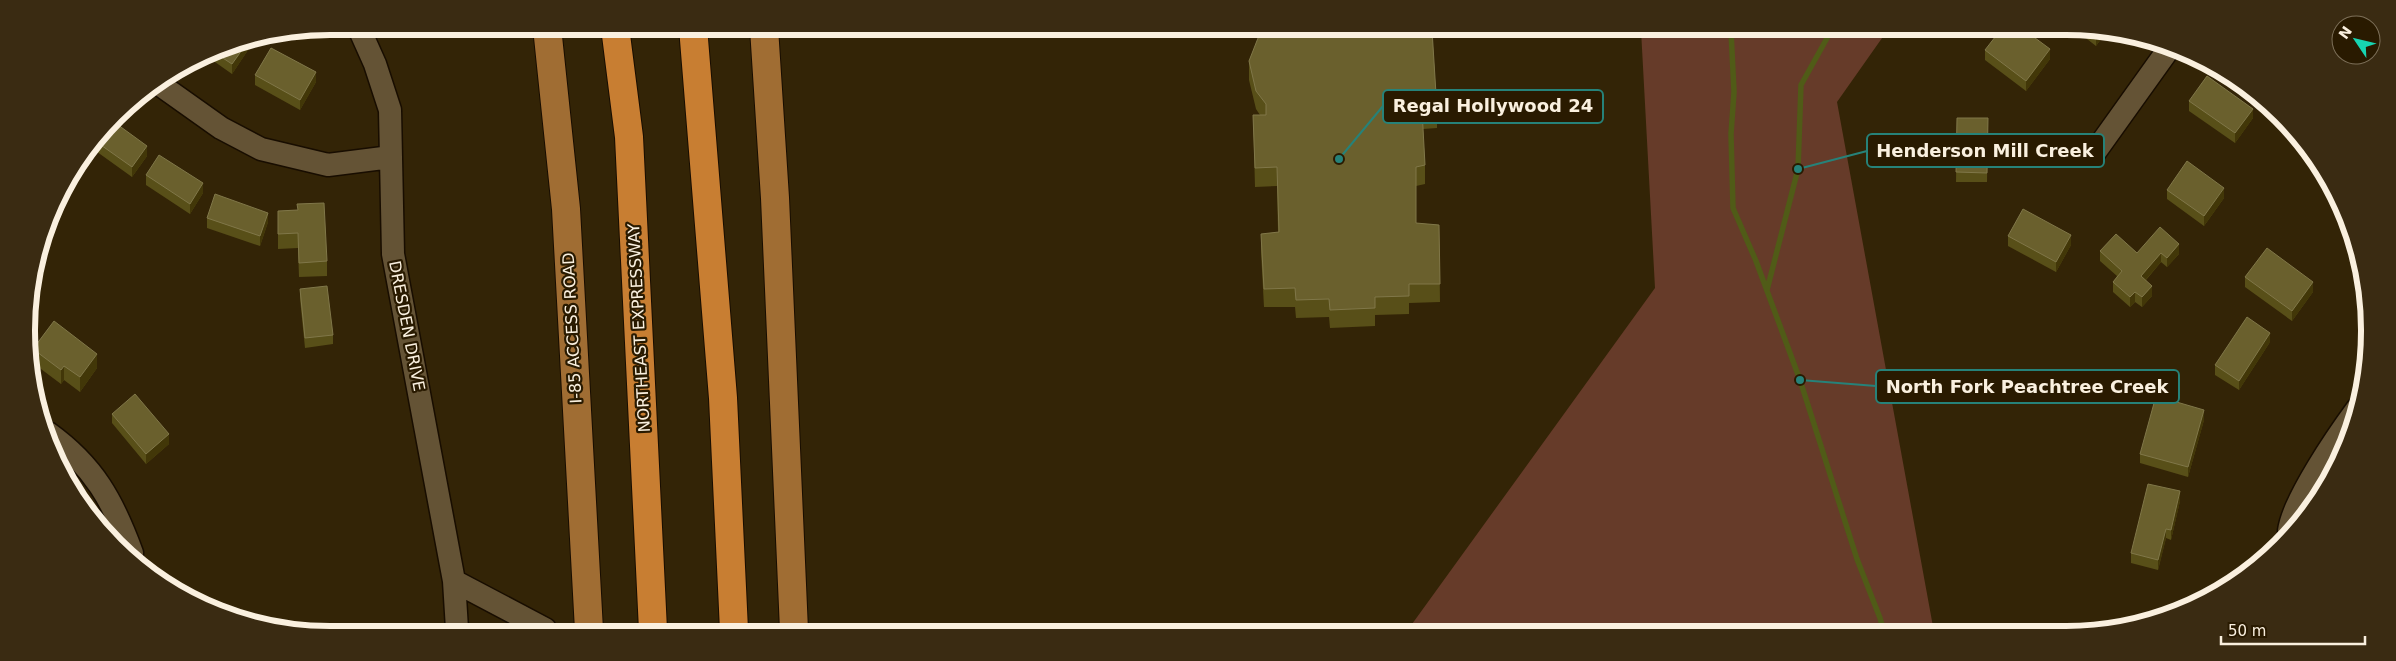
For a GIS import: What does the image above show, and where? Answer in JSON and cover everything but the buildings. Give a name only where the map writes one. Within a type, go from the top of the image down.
[{"type":"highway","name":"NORTHEAST EXPRESSWAY","points":[[616,35],[629,138],[653,626]]},
{"type":"highway","points":[[694,35],[723,398],[734,626]]},
{"type":"main road","name":"I-85 ACCESS ROAD","points":[[548,35],[566,209],[588,626]]},
{"type":"main road","points":[[764,35],[776,215],[794,626]]},
{"type":"street","name":"DRESDEN DRIVE","points":[[362,35],[375,64],[390,110],[393,254],[454,581],[457,626]]},
{"type":"street","points":[[2095,152],[2166,53]]},
{"type":"street","points":[[163,87],[221,128],[261,149],[328,165],[391,157]]},
{"type":"street","points":[[2293,519],[2335,438],[2345,425]]},
{"type":"street","points":[[55,439],[93,474],[116,510],[130,547]]},
{"type":"street","points":[[454,581],[539,626]]},
{"type":"shaded area","points":[[1641,35],[1884,35],[1837,102],[1933,626],[1411,626],[1655,288]]},
{"type":"waterway","points":[[1731,35],[1734,92],[1731,134],[1733,208],[1756,261],[1800,380],[1857,559],[1882,626]]},
{"type":"waterway","points":[[1767,290],[1798,169],[1801,85],[1829,35]]},
{"type":"place","name":"Regal Hollywood 24","points":[[1339,159]]},
{"type":"place","name":"Henderson Mill Creek","points":[[1798,169]]},
{"type":"place","name":"North Fork Peachtree Creek","points":[[1800,380]]}]
